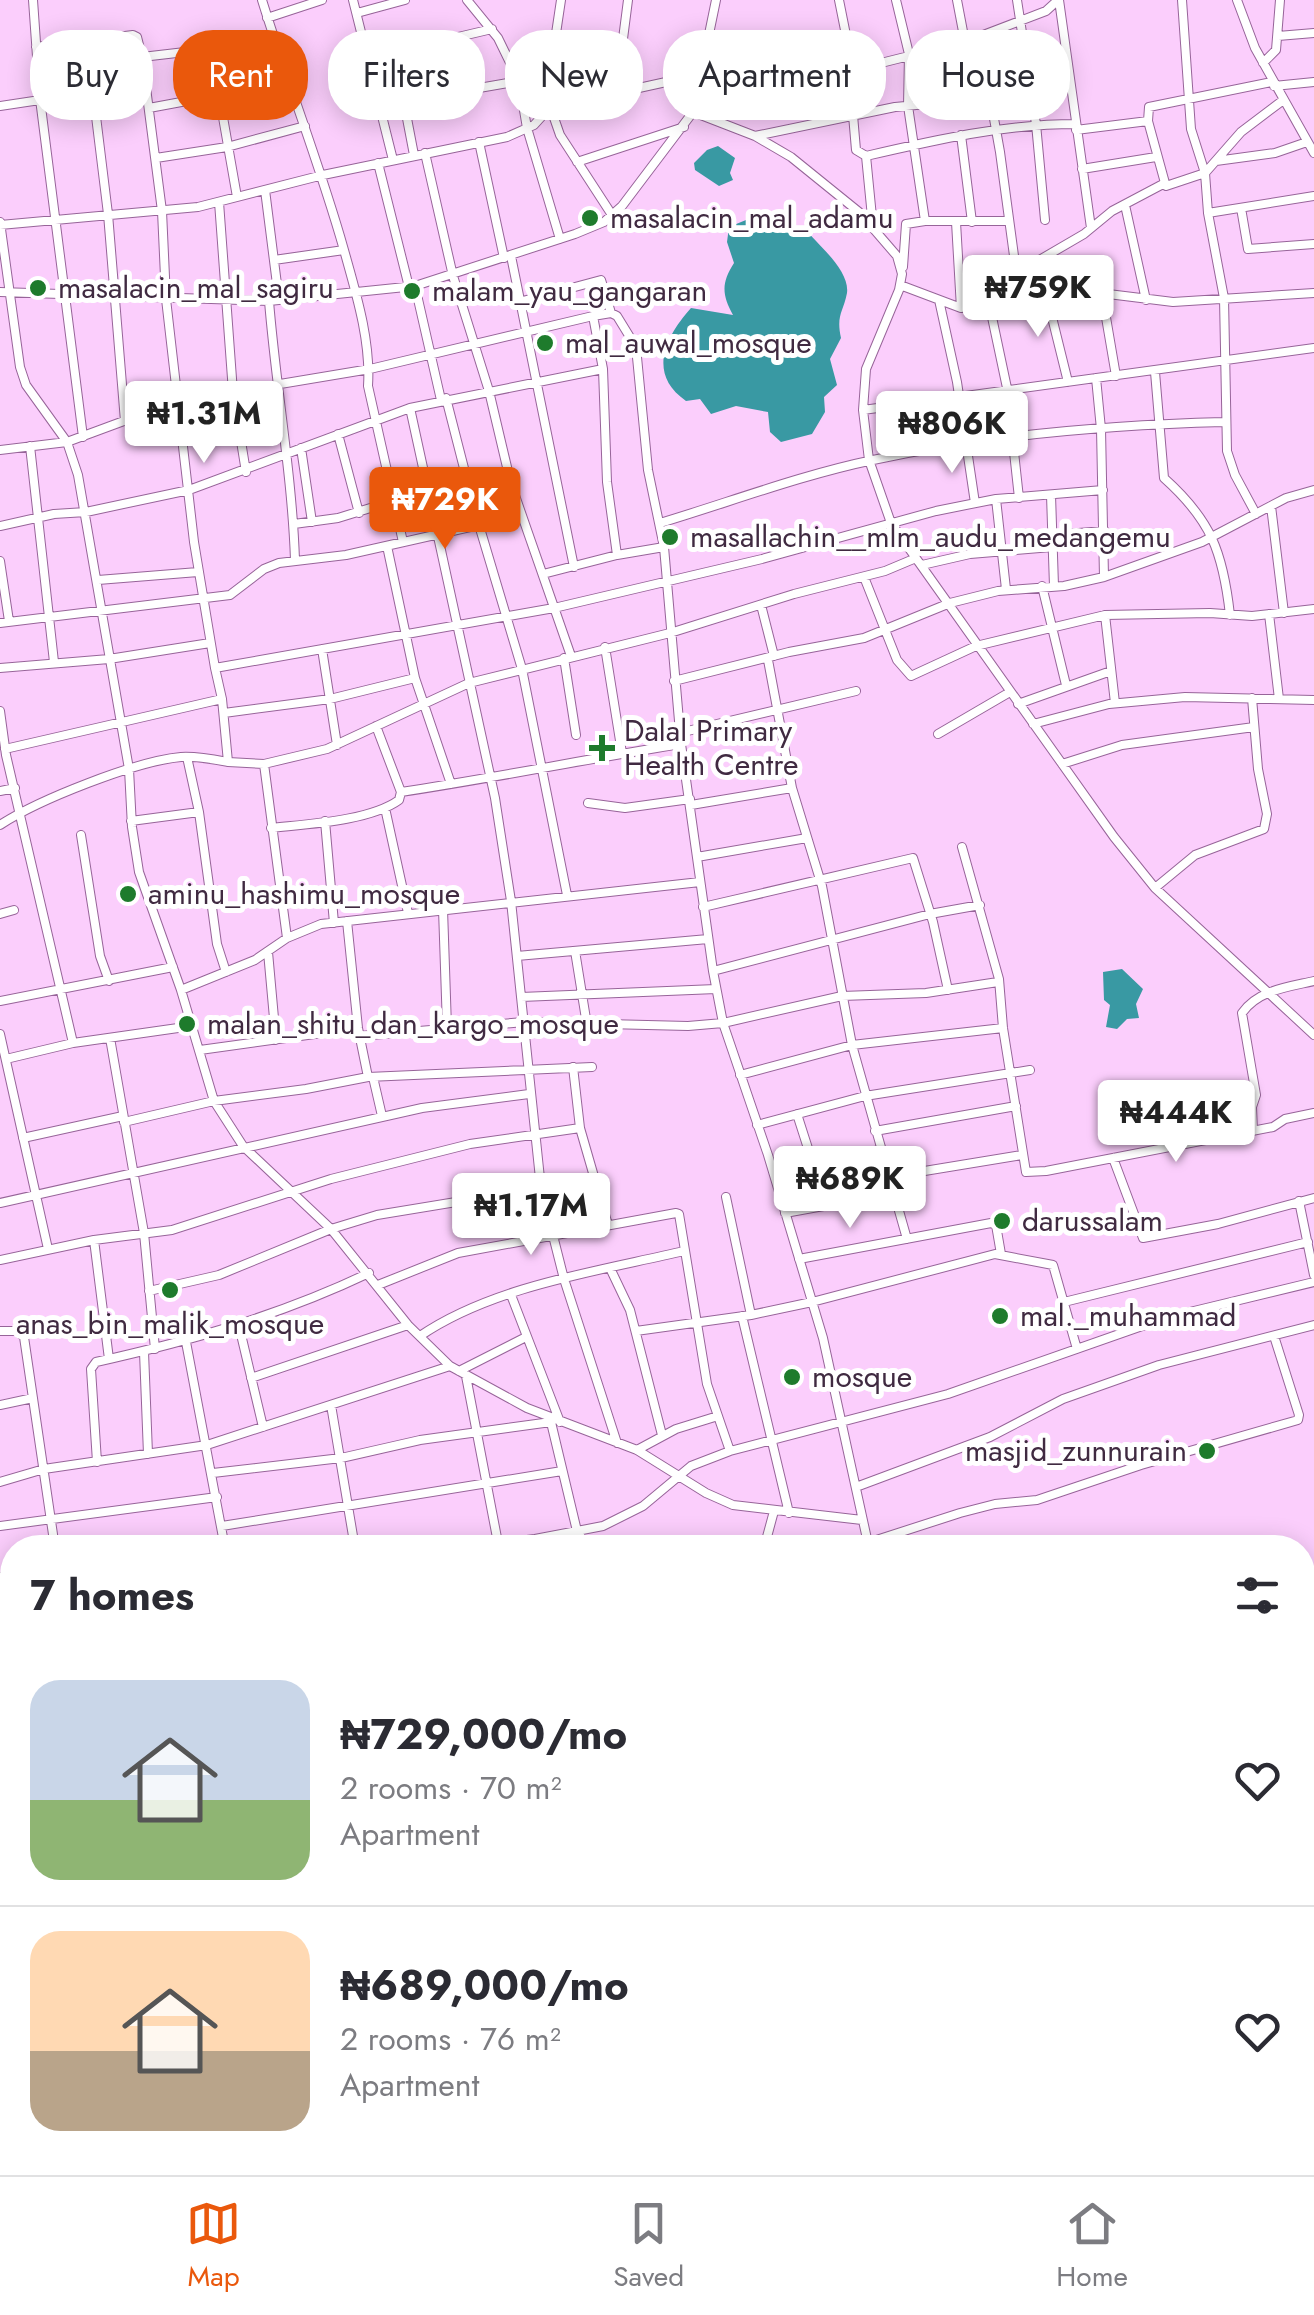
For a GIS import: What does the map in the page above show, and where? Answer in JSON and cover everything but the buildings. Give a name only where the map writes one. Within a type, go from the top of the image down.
[{"type":"street","points":[[33,0],[35,30]]},
{"type":"street","points":[[262,0],[271,30]]},
{"type":"street","points":[[268,18],[322,0]]},
{"type":"street","points":[[354,0],[394,160]]},
{"type":"street","points":[[357,14],[405,0]]},
{"type":"street","points":[[466,0],[492,29],[505,54]]},
{"type":"street","points":[[558,30],[561,0]]},
{"type":"street","points":[[624,30],[628,0]]},
{"type":"street","points":[[709,30],[716,0]]},
{"type":"street","points":[[839,0],[845,30]]},
{"type":"street","points":[[896,0],[906,42]]},
{"type":"street","points":[[957,0],[963,30]]},
{"type":"street","points":[[1017,0],[1036,124],[1045,220]]},
{"type":"street","points":[[993,30],[1059,0],[1091,229]]},
{"type":"street","points":[[1182,0],[1188,100],[1196,151],[1205,173],[1208,213],[1224,298],[1227,450],[1235,475],[1256,514]]},
{"type":"street","points":[[1237,0],[1262,64],[1314,153]]},
{"type":"street","points":[[1262,64],[1274,54],[1280,0]]},
{"type":"street","points":[[485,31],[492,29]]},
{"type":"street","points":[[1278,36],[1314,33]]},
{"type":"street","points":[[1282,100],[1241,132],[1205,173],[1166,186],[1148,121],[1150,108],[1273,84],[1314,82]]},
{"type":"street","points":[[414,156],[405,108],[410,100],[505,83]]},
{"type":"street","points":[[0,106],[30,101]]},
{"type":"street","points":[[42,120],[84,437]]},
{"type":"street","points":[[96,120],[125,421]]},
{"type":"street","points":[[151,120],[162,211],[166,299],[198,572],[222,699],[228,762]]},
{"type":"street","points":[[222,120],[238,197]]},
{"type":"street","points":[[303,120],[356,291],[370,369],[368,386],[403,542]]},
{"type":"street","points":[[526,120],[560,239]]},
{"type":"street","points":[[538,120],[506,137],[322,175],[219,202],[162,211],[0,224],[4,292],[16,349],[26,385],[67,442],[78,475],[129,770],[139,872],[181,990],[214,1100],[243,1146],[332,1230],[408,1324],[450,1366],[554,1421],[637,1450],[733,1505],[862,1520]]},
{"type":"street","points":[[552,120],[612,215]]},
{"type":"street","points":[[4,292],[274,301],[412,286],[454,276],[604,222],[690,120]]},
{"type":"street","points":[[714,120],[791,157],[832,188],[897,256],[902,274]]},
{"type":"street","points":[[754,136],[833,120]]},
{"type":"street","points":[[853,120],[856,150],[866,156],[961,135],[1036,124],[1076,127],[1148,121]]},
{"type":"street","points":[[911,120],[924,220]]},
{"type":"street","points":[[994,120],[1017,278]]},
{"type":"street","points":[[156,158],[227,147],[305,126]]},
{"type":"street","points":[[577,162],[684,127]]},
{"type":"street","points":[[1216,161],[1275,153],[1314,134]]},
{"type":"street","points":[[961,135],[972,222]]},
{"type":"street","points":[[479,142],[538,381],[574,567]]},
{"type":"street","points":[[425,153],[511,484],[567,657],[576,735]]},
{"type":"street","points":[[866,156],[873,227]]},
{"type":"street","points":[[1082,169],[1156,157]]},
{"type":"street","points":[[378,163],[522,669],[566,895]]},
{"type":"street","points":[[900,284],[961,308],[989,303],[1010,288],[1024,270],[1125,204],[1165,183]]},
{"type":"street","points":[[266,190],[274,260],[276,385],[294,524],[294,560]]},
{"type":"street","points":[[1208,213],[1314,196]]},
{"type":"street","points":[[219,202],[233,392],[246,472]]},
{"type":"street","points":[[1125,204],[1146,300]]},
{"type":"street","points":[[1241,208],[1248,250],[1314,244]]},
{"type":"street","points":[[1008,220],[924,220],[906,224],[900,284],[866,369],[863,410],[869,460],[892,523],[1114,837],[1156,888],[1314,1036]]},
{"type":"street","points":[[956,222],[961,308]]},
{"type":"street","points":[[274,260],[344,250]]},
{"type":"street","points":[[519,302],[600,280],[611,313],[622,320],[636,347],[648,470],[664,547],[680,744],[712,972],[723,1023],[812,1302],[844,1421],[866,1535]]},
{"type":"street","points":[[1010,288],[1173,302],[1314,293]]},
{"type":"street","points":[[1045,289],[1068,382]]},
{"type":"street","points":[[1102,294],[1116,376]]},
{"type":"street","points":[[939,300],[975,504]]},
{"type":"street","points":[[989,303],[1007,388],[1018,498]]},
{"type":"street","points":[[0,450],[67,442],[178,400],[370,369],[611,313]]},
{"type":"street","points":[[593,316],[603,369],[607,482],[617,554]]},
{"type":"street","points":[[863,410],[1314,348]]},
{"type":"street","points":[[0,526],[190,490],[410,408],[603,369]]},
{"type":"street","points":[[1155,372],[1164,478],[1195,506],[1212,537],[1226,578],[1230,615]]},
{"type":"street","points":[[1096,378],[1104,577]]},
{"type":"street","points":[[410,408],[491,780],[511,901],[540,1188],[564,1279],[617,1443]]},
{"type":"street","points":[[660,523],[869,460],[966,442],[1159,424],[1224,422]]},
{"type":"street","points":[[338,434],[358,513]]},
{"type":"street","points":[[30,446],[54,662]]},
{"type":"street","points":[[301,448],[312,522]]},
{"type":"street","points":[[215,668],[554,608],[975,504],[1103,490]]},
{"type":"street","points":[[674,681],[886,630],[950,603],[1006,589],[1104,577],[1212,537],[1270,506],[1314,490]]},
{"type":"street","points":[[1050,495],[1054,586]]},
{"type":"street","points":[[996,500],[1006,589]]},
{"type":"street","points":[[294,524],[358,513],[392,501]]},
{"type":"street","points":[[1270,506],[1284,613]]},
{"type":"street","points":[[0,562],[5,622],[230,595],[264,569],[294,560],[346,555],[479,525]]},
{"type":"street","points":[[1052,534],[1105,531]]},
{"type":"street","points":[[387,546],[415,678],[450,784]]},
{"type":"street","points":[[0,825],[20,812],[129,770],[187,757],[264,764],[338,745],[469,683],[670,633],[919,562],[1052,546]]},
{"type":"street","points":[[542,574],[617,554],[664,547]]},
{"type":"street","points":[[98,580],[198,572]]},
{"type":"street","points":[[864,578],[897,660],[908,676],[918,675],[976,646],[1105,615],[1269,614],[1314,609]]},
{"type":"street","points":[[1042,586],[1066,685]]},
{"type":"street","points":[[761,605],[792,788],[820,879],[852,1045],[907,1240]]},
{"type":"street","points":[[1269,614],[1279,699]]},
{"type":"street","points":[[1105,615],[1114,703]]},
{"type":"street","points":[[0,668],[110,659],[210,643]]},
{"type":"street","points":[[605,647],[622,754]]},
{"type":"street","points":[[322,649],[338,745]]},
{"type":"street","points":[[1018,704],[1111,671]]},
{"type":"street","points":[[224,713],[330,699],[415,678]]},
{"type":"street","points":[[680,733],[856,691]]},
{"type":"street","points":[[938,734],[1010,692]]},
{"type":"street","points":[[1033,724],[1114,703],[1185,698],[1314,700]]},
{"type":"street","points":[[1156,888],[1196,856],[1264,829],[1267,814],[1252,698]]},
{"type":"street","points":[[5,749],[222,699]]},
{"type":"street","points":[[0,711],[5,749],[73,1043]]},
{"type":"street","points":[[271,828],[385,808],[399,800],[401,792],[376,726]]},
{"type":"street","points":[[1062,764],[1122,745],[1254,727]]},
{"type":"street","points":[[401,792],[491,780],[542,767],[680,744]]},
{"type":"street","points":[[187,757],[199,812],[215,929],[226,972]]},
{"type":"street","points":[[264,764],[287,938]]},
{"type":"street","points":[[0,791],[15,788]]},
{"type":"street","points":[[588,803],[625,808],[792,788]]},
{"type":"street","points":[[385,808],[408,913]]},
{"type":"street","points":[[132,821],[199,812]]},
{"type":"street","points":[[325,821],[334,923]]},
{"type":"street","points":[[81,835],[100,956],[109,980]]},
{"type":"street","points":[[697,857],[807,838]]},
{"type":"street","points":[[962,848],[998,982],[1024,1167],[1030,1173],[1273,1127],[1285,1119],[1314,1113]]},
{"type":"street","points":[[703,906],[913,858],[948,990]]},
{"type":"street","points":[[181,990],[321,924],[700,882]]},
{"type":"street","points":[[712,972],[930,914],[980,905]]},
{"type":"street","points":[[443,908],[448,1027]]},
{"type":"street","points":[[0,914],[14,910]]},
{"type":"street","points":[[346,921],[359,1032],[382,1116]]},
{"type":"street","points":[[517,956],[708,938]]},
{"type":"street","points":[[268,952],[276,1040]]},
{"type":"street","points":[[575,952],[587,1025]]},
{"type":"street","points":[[0,1001],[173,967]]},
{"type":"street","points":[[200,1050],[359,1032],[524,1022],[688,1026],[723,1023],[842,996],[948,990],[998,982]]},
{"type":"street","points":[[1252,1131],[1256,1095],[1242,1013],[1248,1003],[1268,992],[1314,982]]},
{"type":"street","points":[[522,997],[716,989]]},
{"type":"street","points":[[6,1059],[73,1043],[192,1026]]},
{"type":"street","points":[[740,1075],[852,1045],[1002,1028]]},
{"type":"street","points":[[0,1034],[48,1249]]},
{"type":"street","points":[[110,1038],[144,1233],[154,1350]]},
{"type":"street","points":[[573,1067],[580,1128],[608,1225]]},
{"type":"street","points":[[22,1138],[214,1100],[306,1090],[371,1077],[592,1067]]},
{"type":"street","points":[[757,1125],[865,1096],[1030,1070]]},
{"type":"street","points":[[0,1204],[382,1116],[482,1098],[529,1094]]},
{"type":"street","points":[[875,1131],[1016,1106]]},
{"type":"street","points":[[797,1114],[813,1164]]},
{"type":"street","points":[[0,1260],[94,1240],[172,1230],[293,1191],[430,1154],[501,1138],[580,1128]]},
{"type":"street","points":[[773,1172],[880,1150]]},
{"type":"street","points":[[785,1213],[840,1203],[889,1181],[1022,1154]]},
{"type":"street","points":[[1113,1158],[1142,1238],[1218,1224],[1314,1198]]},
{"type":"street","points":[[150,1291],[219,1275],[332,1230],[424,1206],[540,1188]]},
{"type":"street","points":[[726,1197],[789,1512]]},
{"type":"street","points":[[547,1535],[603,1526],[644,1506],[691,1466],[730,1451],[948,1394],[1165,1318],[1314,1279],[1299,1202]]},
{"type":"street","points":[[378,1285],[458,1253],[676,1212],[707,1384],[730,1451]]},
{"type":"street","points":[[799,1259],[994,1224],[1001,1254]]},
{"type":"street","points":[[94,1240],[109,1359]]},
{"type":"street","points":[[1064,1302],[1308,1242]]},
{"type":"street","points":[[420,1336],[461,1311],[564,1279],[684,1251]]},
{"type":"street","points":[[636,1331],[812,1302],[1001,1254],[1053,1265],[1078,1349]]},
{"type":"street","points":[[610,1268],[630,1310],[662,1434]]},
{"type":"street","points":[[98,1462],[91,1369],[96,1362],[239,1326],[369,1274]]},
{"type":"street","points":[[511,1296],[554,1421],[562,1471],[580,1535]]},
{"type":"street","points":[[251,1378],[408,1324]]},
{"type":"street","points":[[856,1487],[990,1437],[1064,1399],[1159,1366],[1314,1325]]},
{"type":"street","points":[[239,1326],[263,1427]]},
{"type":"street","points":[[0,1331],[17,1331],[24,1337],[53,1535]]},
{"type":"street","points":[[898,1535],[978,1508],[1037,1500],[1298,1420],[1300,1416],[1274,1336]]},
{"type":"street","points":[[462,1373],[526,1337]]},
{"type":"street","points":[[186,1342],[223,1535]]},
{"type":"street","points":[[144,1352],[148,1454]]},
{"type":"street","points":[[0,1482],[44,1469],[207,1445],[450,1366]]},
{"type":"street","points":[[462,1373],[479,1431],[497,1535]]},
{"type":"street","points":[[0,1405],[33,1398]]},
{"type":"street","points":[[331,1406],[354,1535]]},
{"type":"street","points":[[637,1450],[662,1434],[718,1416]]},
{"type":"street","points":[[212,1473],[341,1458],[420,1440],[554,1421]]},
{"type":"street","points":[[222,1526],[562,1471]]},
{"type":"street","points":[[0,1526],[217,1497]]},
{"type":"street","points":[[768,1535],[774,1511]]},
{"type":"shaded area","points":[[718,146],[735,158],[730,173],[733,180],[719,186],[695,170],[694,163],[707,150]]},
{"type":"shaded area","points":[[746,220],[804,228],[832,258],[847,284],[840,319],[841,338],[830,359],[837,385],[824,397],[825,412],[812,434],[781,442],[770,432],[768,412],[736,406],[711,414],[700,399],[686,401],[674,390],[664,367],[668,343],[691,308],[733,315],[724,289],[734,263],[727,242],[729,227]]},
{"type":"shaded area","points":[[1122,969],[1143,989],[1136,1004],[1139,1018],[1127,1019],[1117,1029],[1106,1027],[1110,1005],[1104,1000],[1103,972]]},
{"type":"place","name":"masalacin_mal_adamu","points":[[590,218]]},
{"type":"place","name":"masalacin_mal_sagiru","points":[[38,288]]},
{"type":"place","name":"malam_yau_gangaran","points":[[412,291]]},
{"type":"place","name":"mal_auwal_mosque","points":[[545,343]]},
{"type":"place","name":"masallachin__mlm_audu_medangemu","points":[[670,537]]},
{"type":"place","name":"Dalal Primary Health Centre","points":[[602,748]]},
{"type":"place","name":"aminu_hashimu_mosque","points":[[128,894]]},
{"type":"place","name":"malan_shitu_dan_kargo_mosque","points":[[187,1024]]},
{"type":"place","name":"darussalam","points":[[1002,1221]]},
{"type":"place","name":"anas_bin_malik_mosque","points":[[170,1290]]},
{"type":"place","name":"mal._muhammad","points":[[1000,1316]]},
{"type":"place","name":"mosque","points":[[792,1377]]},
{"type":"place","name":"masjid_zunnurain","points":[[1207,1451]]}]
